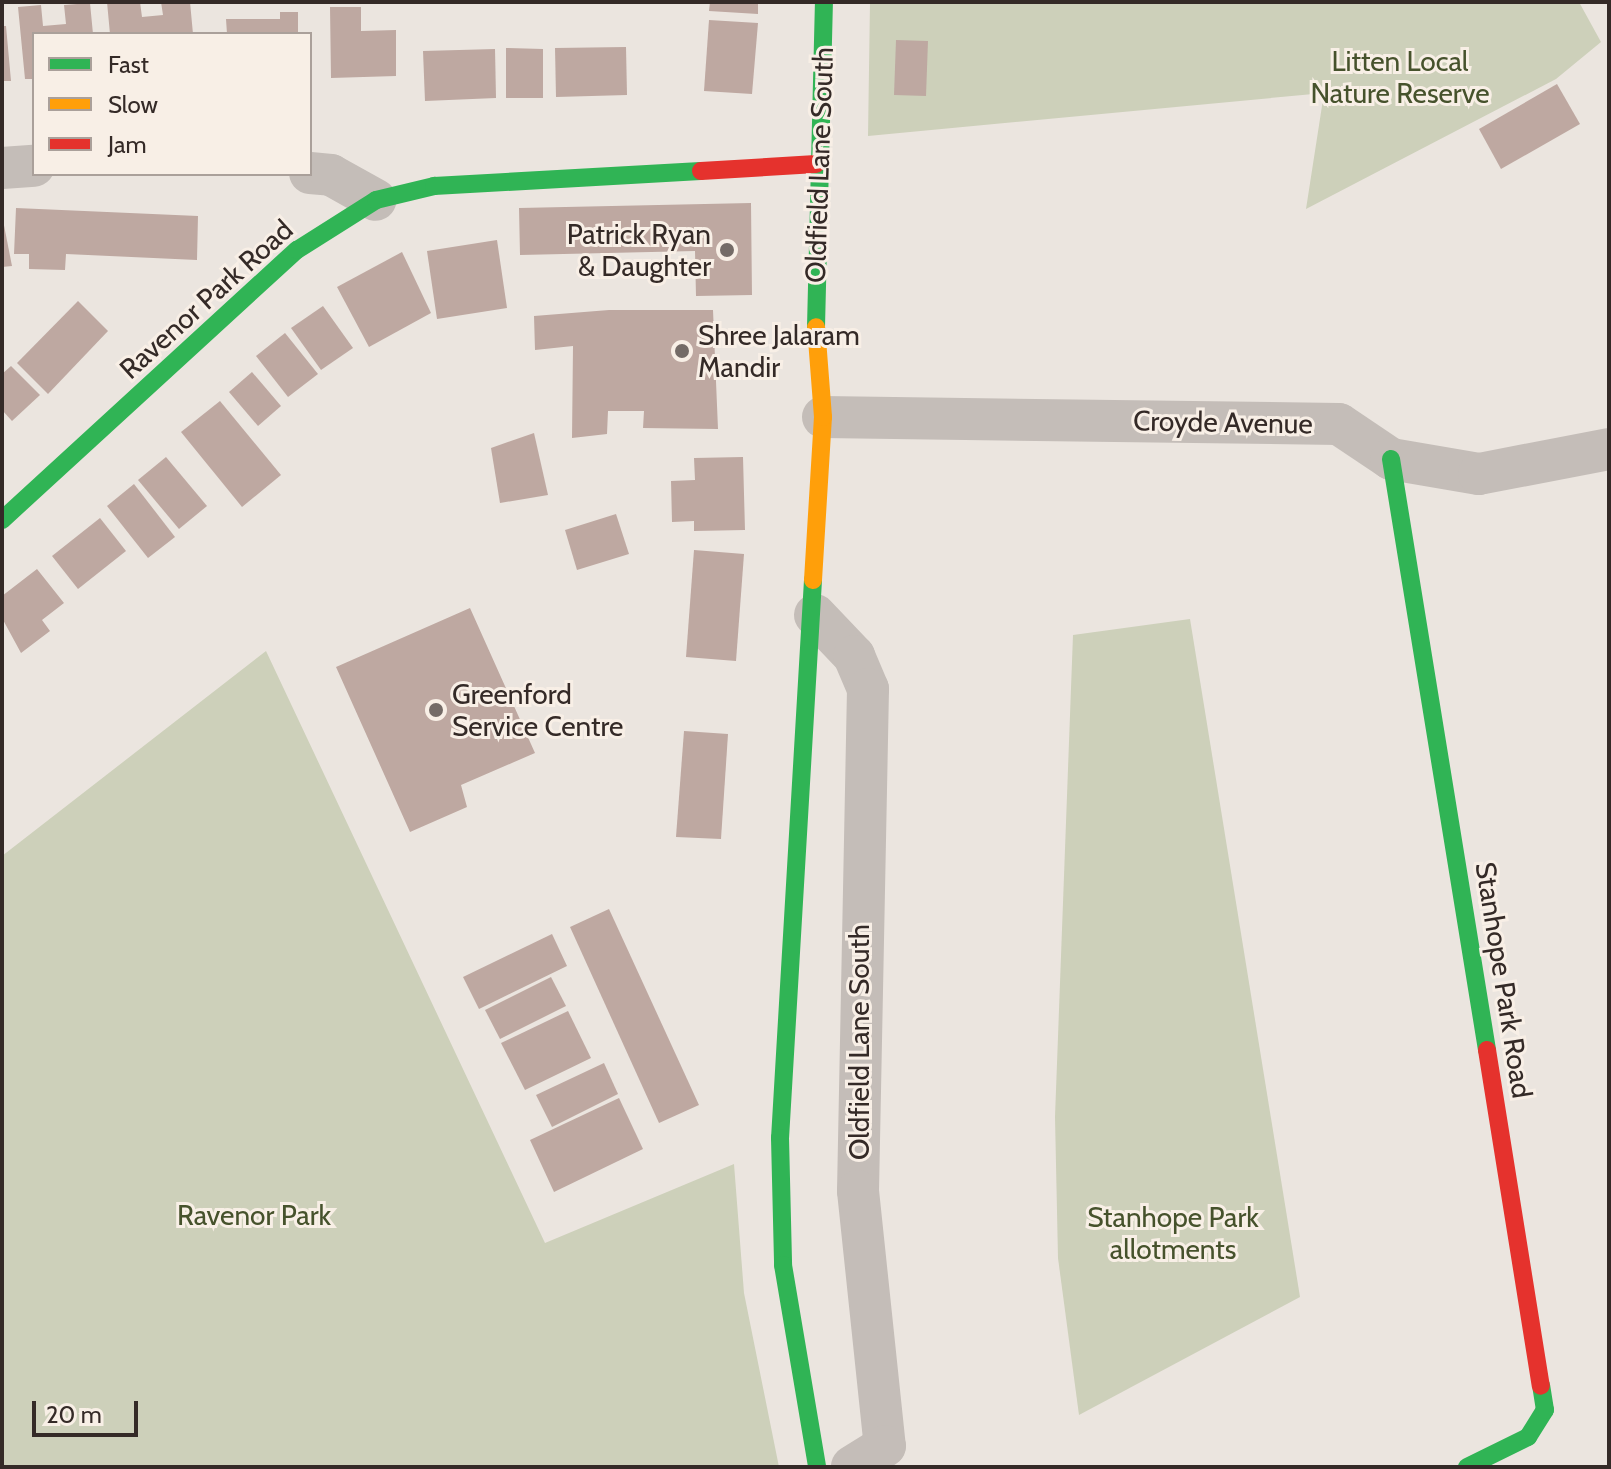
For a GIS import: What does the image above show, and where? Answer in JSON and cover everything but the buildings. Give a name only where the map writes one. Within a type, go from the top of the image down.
[{"type":"street","name":"Oldfield Lane South","points":[[817,1467],[783,1265],[780,1138],[815,615],[823,417],[815,372],[816,164],[824,2]]},
{"type":"street","name":"Ravenor Park Road","points":[[2,520],[297,250],[376,200],[434,186],[816,164]]},
{"type":"street","points":[[2,168],[32,166]]},
{"type":"street","points":[[312,173],[331,175],[376,200]]},
{"type":"street","name":"Croyde Avenue","points":[[823,417],[1339,424],[1391,459],[1479,474],[1609,449]]},
{"type":"street","name":"Stanhope Park Road","points":[[1391,459],[1545,1410],[1528,1437],[1467,1467]]},
{"type":"street","name":"Oldfield Lane South","points":[[815,615],[854,656],[868,689],[858,1191],[885,1446],[852,1467]]},
{"type":"green space","name":"Litten Local Nature Reserve","points":[[870,2],[1579,2],[1601,42],[1556,79],[1306,209],[1324,93],[868,136]]},
{"type":"green space","name":"Stanhope Park allotments","points":[[1190,619],[1300,1297],[1079,1415],[1058,1258],[1055,1117],[1073,635]]},
{"type":"green space","name":"Ravenor Park","points":[[266,651],[545,1243],[734,1164],[744,1293],[779,1467],[2,1467],[2,856]]},
{"type":"traffic: fast","points":[[816,327],[824,2]]},
{"type":"traffic: fast","points":[[2,520],[297,250],[376,200],[434,186],[701,171]]},
{"type":"traffic: fast","points":[[1391,459],[1487,1050]]},
{"type":"traffic: fast","points":[[813,580],[780,1138],[783,1265],[817,1467]]},
{"type":"traffic: fast","points":[[1467,1467],[1528,1437],[1545,1410],[1541,1386]]},
{"type":"traffic: slow","points":[[813,580],[823,417],[816,327]]},
{"type":"traffic: jam","points":[[701,171],[816,164]]},
{"type":"traffic: jam","points":[[1487,1050],[1541,1386]]},
{"type":"place","name":"Patrick Ryan & Daughter","points":[[727,250]]},
{"type":"place","name":"Shree Jalaram Mandir","points":[[682,351]]},
{"type":"place","name":"Greenford Service Centre","points":[[436,710]]}]
